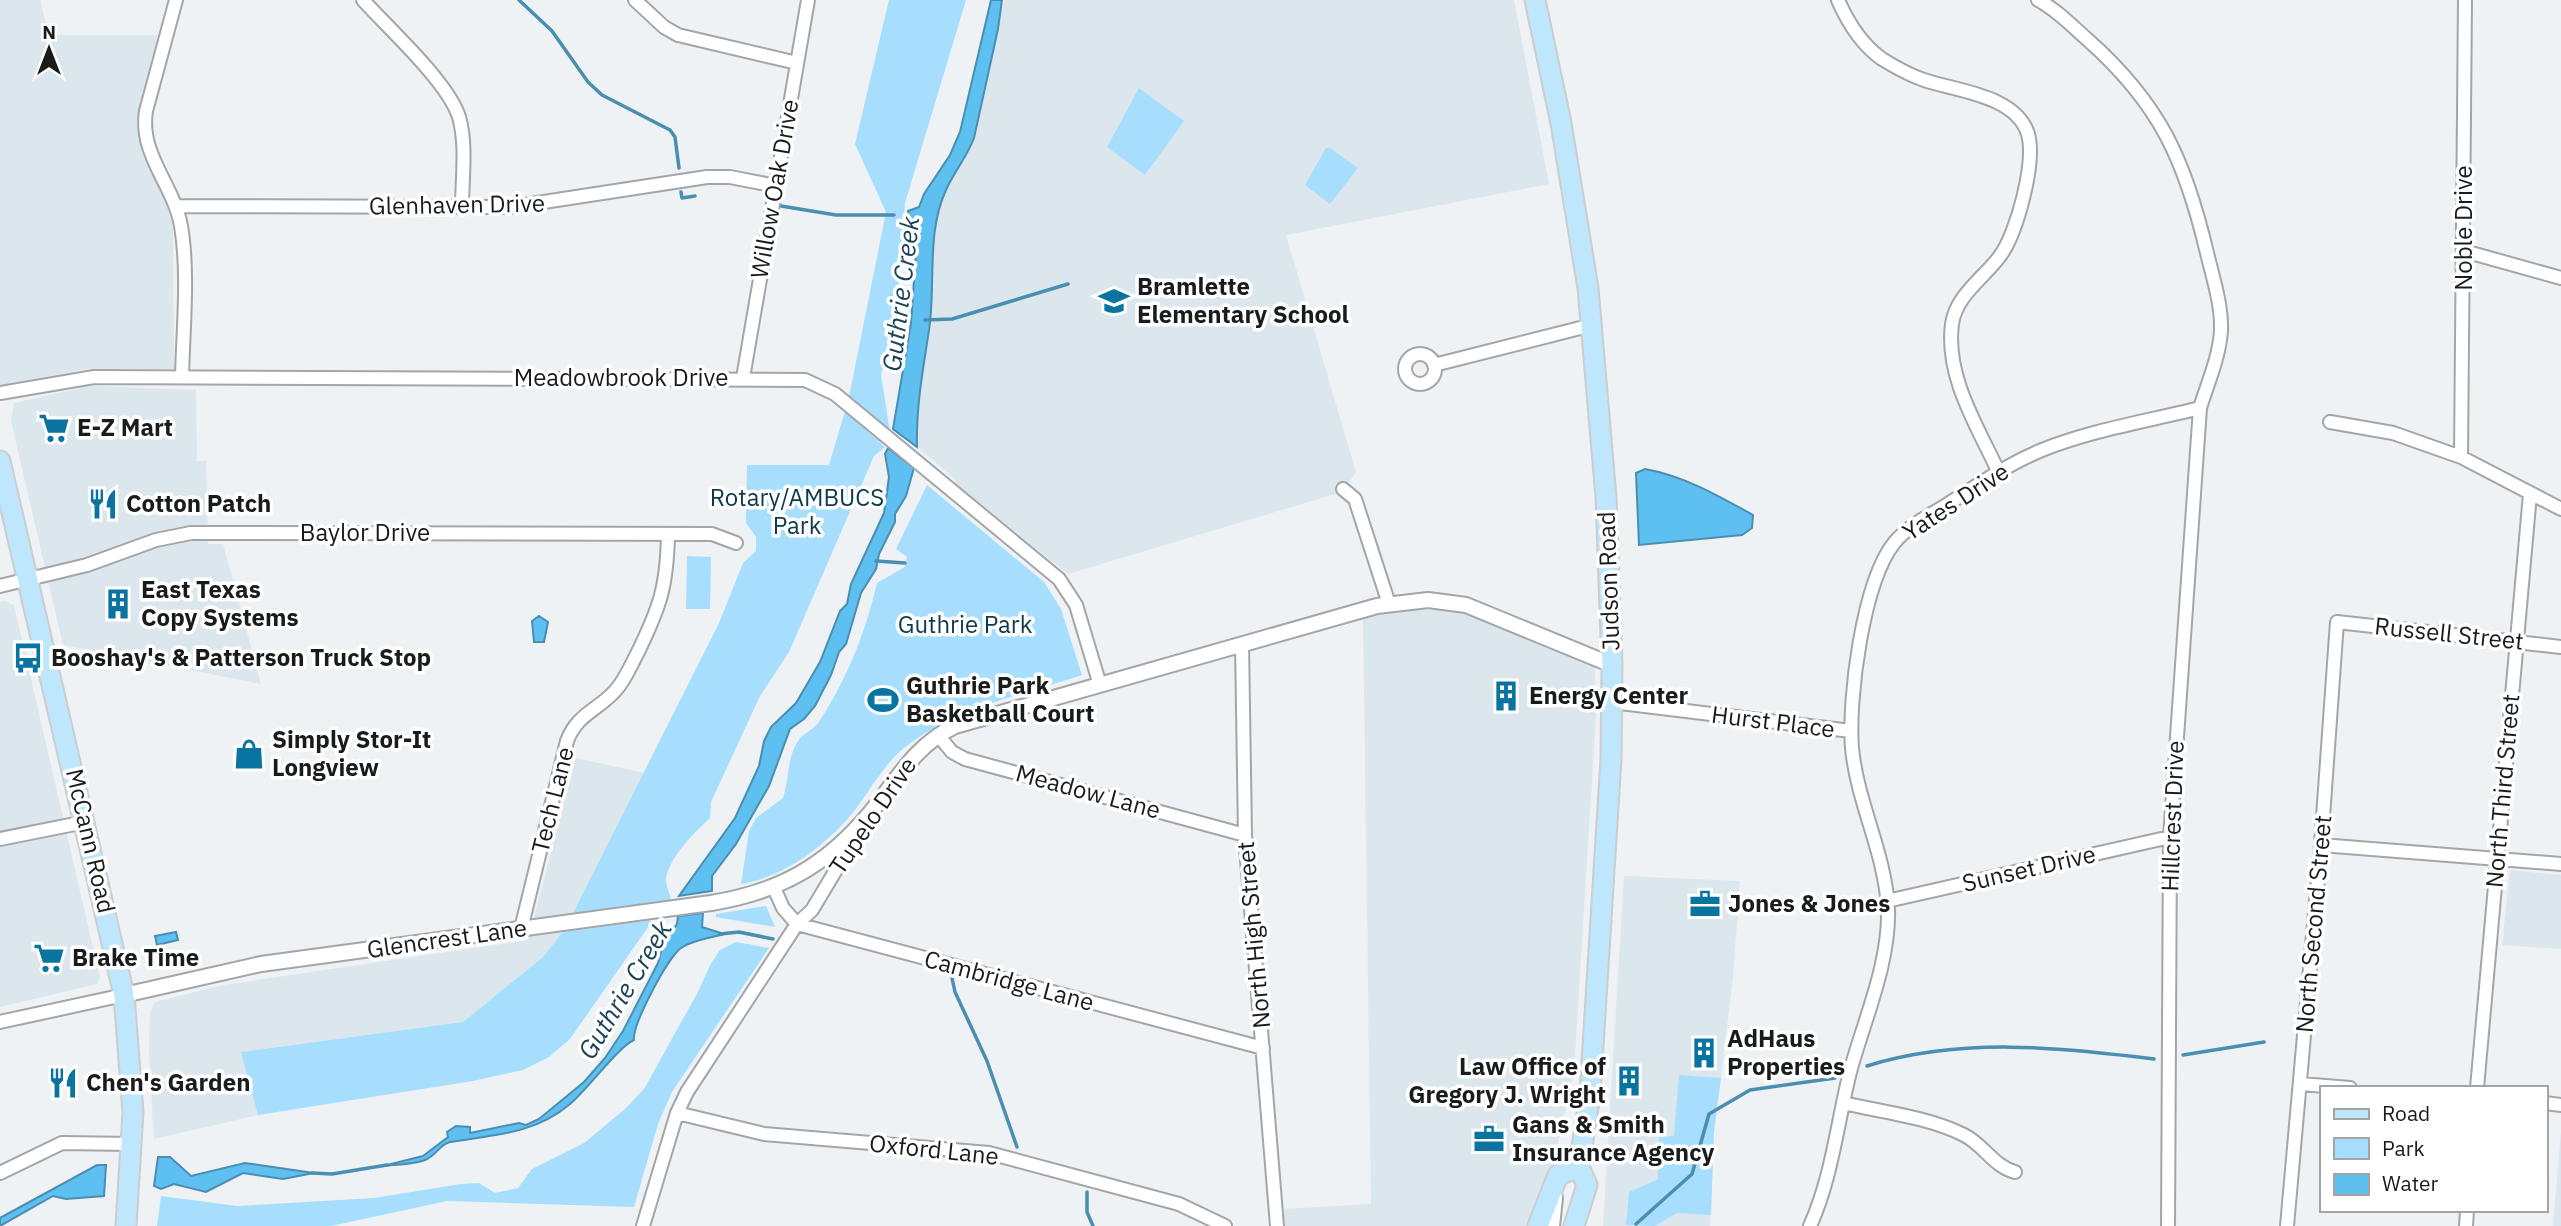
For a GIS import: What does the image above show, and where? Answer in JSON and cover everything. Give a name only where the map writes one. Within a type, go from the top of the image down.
[{"type":"main road","name":"Judson Road","points":[[1535,0],[1569,167],[1592,325],[1603,439],[1612,665],[1594,1046],[1583,1176],[1574,1226]]},
{"type":"main road","name":"McCann Road","points":[[0,461],[124,995],[131,1071],[132,1144],[126,1226]]},
{"type":"main road","points":[[1538,1226],[1558,1175],[1583,1176]]},
{"type":"street","points":[[176,0],[146,111],[145,128],[150,156],[176,206],[183,240],[182,377]]},
{"type":"street","points":[[363,0],[442,87],[455,107],[462,134],[462,208]]},
{"type":"street","points":[[635,0],[664,27],[678,35],[797,63]]},
{"type":"street","name":"Willow Oak Drive","points":[[743,378],[808,0]]},
{"type":"street","points":[[1838,0],[1859,36],[1881,58],[1922,80],[2005,107],[2026,130],[2029,163],[2009,241],[1998,258],[1960,301],[1952,323],[1955,374],[1999,473]]},
{"type":"street","points":[[2038,0],[2058,14],[2132,82],[2164,130],[2185,174],[2198,214],[2221,320],[2219,349],[2200,408]]},
{"type":"street","name":"Noble Drive","points":[[2461,457],[2465,0]]},
{"type":"street","name":"Glenhaven Drive","points":[[176,206],[462,208],[544,204],[707,177],[730,177],[776,186]]},
{"type":"street","points":[[2464,251],[2561,278]]},
{"type":"street","points":[[1434,365],[1592,325]]},
{"type":"street","name":"Meadowbrook Drive","points":[[0,393],[84,378],[801,379],[825,388],[1051,571],[1076,605],[1100,685]]},
{"type":"street","name":"Yates Drive","points":[[1810,1226],[1826,1182],[1843,1103],[1884,949],[1887,901],[1854,764],[1852,731],[1854,688],[1870,598],[1887,552],[1900,536],[1922,520],[1999,473],[2064,442],[2200,408]]},
{"type":"street","name":"Hillcrest Drive","points":[[2168,1226],[2170,837],[2200,408]]},
{"type":"street","points":[[2330,422],[2393,433],[2461,457],[2561,509]]},
{"type":"street","points":[[1343,489],[1355,499],[1389,604]]},
{"type":"street","name":"North Third Street","points":[[2477,1086],[2530,494]]},
{"type":"street","name":"Baylor Drive","points":[[0,586],[99,562],[162,538],[191,533],[668,534],[719,535],[736,543]]},
{"type":"street","name":"Tech Lane","points":[[522,929],[567,741],[580,718],[619,686],[656,616],[666,584],[668,534]]},
{"type":"street","name":"Tupelo Drive","points":[[643,1226],[677,1114],[695,1079],[797,924],[812,910],[871,812],[910,757],[938,736],[980,718],[1389,604],[1428,600],[1466,605],[1612,665]]},
{"type":"street","name":"Russell Street","points":[[2337,622],[2561,647]]},
{"type":"street","name":"North Second Street","points":[[2287,1226],[2322,845],[2337,622]]},
{"type":"street","name":"North High Street","points":[[1242,644],[1245,835],[1277,1226]]},
{"type":"street","name":"Hurst Place","points":[[1612,702],[1852,731]]},
{"type":"street","name":"Meadow Lane","points":[[938,736],[952,752],[965,759],[1245,835]]},
{"type":"street","name":"Glencrest Lane","points":[[0,1022],[261,964],[719,902],[774,888],[825,858],[871,812]]},
{"type":"street","points":[[0,839],[85,822]]},
{"type":"street","name":"Sunset Drive","points":[[1887,901],[2170,837]]},
{"type":"street","points":[[2322,845],[2561,864]]},
{"type":"street","points":[[774,888],[783,908],[797,924]]},
{"type":"street","name":"Cambridge Lane","points":[[797,924],[1263,1048]]},
{"type":"street","points":[[2301,1084],[2326,1086]]},
{"type":"street","points":[[1843,1103],[1950,1129],[1975,1141],[2001,1167],[2015,1172]]},
{"type":"street","name":"Oxford Lane","points":[[677,1114],[764,1134],[989,1153],[1167,1200],[1225,1226]]},
{"type":"street","points":[[0,1173],[62,1143],[132,1144]]},
{"type":"street","points":[[1552,1226],[1558,1175]]},
{"type":"street","points":[[1583,1176],[1586,1226]]},
{"type":"shaded area","points":[[0,0],[40,0],[49,35],[158,35],[141,100],[137,128],[142,154],[165,197],[173,228],[174,369],[86,369],[0,386]]},
{"type":"shaded area","name":"Bramlette Elementary School","points":[[1005,0],[1514,0],[1549,184],[1286,235],[1356,472],[1342,492],[1068,574],[954,483],[956,480],[907,438],[934,203],[963,157],[983,69]]},
{"type":"shaded area","points":[[89,386],[196,390],[197,461],[206,461],[208,544],[223,544],[261,684],[63,645],[11,421],[14,403]]},
{"type":"shaded area","points":[[0,602],[14,605],[100,978],[97,984],[0,1007]]},
{"type":"shaded area","points":[[1407,608],[1464,612],[1595,667],[1596,714],[1574,1071],[1552,1170],[1531,1226],[1285,1226],[1284,1209],[1371,1204],[1363,617]]},
{"type":"shaded area","points":[[576,758],[644,773],[560,938],[543,957],[463,1022],[242,1052],[258,1115],[154,1139],[149,1050],[150,1013],[155,1002],[223,985],[528,940]]},
{"type":"shaded area","points":[[2510,870],[2561,875],[2561,949],[2502,945]]},
{"type":"shaded area","points":[[1624,876],[1740,881],[1733,977],[1714,1134],[1710,1226],[1603,1226]]},
{"type":"shaded area","points":[[2561,1132],[2561,1226],[2553,1226]]},
{"type":"green space","points":[[889,0],[966,0],[905,203],[896,319],[881,375],[890,432],[849,397],[886,212],[855,144]]},
{"type":"green space","points":[[1139,88],[1184,121],[1145,175],[1107,147]]},
{"type":"green space","points":[[1326,148],[1330,148],[1358,168],[1330,204],[1305,185]]},
{"type":"green space","name":"Rotary/AMBUCS Park","points":[[845,411],[885,447],[874,456],[789,652],[760,696],[711,802],[710,818],[684,845],[669,869],[666,880],[671,900],[573,913],[719,623],[743,563],[756,551],[756,537],[746,523],[747,465],[829,465]]},
{"type":"green space","name":"Guthrie Park","points":[[927,485],[1044,582],[1061,609],[1082,675],[967,712],[924,734],[891,761],[855,810],[819,847],[774,874],[741,884],[749,831],[756,818],[783,798],[794,747],[800,738],[818,723],[837,691],[861,638],[877,583],[905,567],[907,557],[896,549]]},
{"type":"green space","points":[[687,556],[711,557],[710,609],[686,609]]},
{"type":"green space","points":[[766,906],[775,927],[716,917],[716,914]]},
{"type":"green space","points":[[653,920],[570,1039],[549,1057],[523,1070],[473,1081],[258,1115],[241,1052],[463,1022],[543,957],[563,932]]},
{"type":"green space","points":[[736,942],[769,948],[672,1092],[658,1124],[634,1207],[447,1201],[331,1226],[157,1226],[161,1196],[237,1206],[374,1198],[461,1184],[479,1183],[495,1193],[518,1188],[532,1169],[584,1143],[625,1109],[644,1089],[710,965],[720,950]]},
{"type":"green space","points":[[1679,1075],[1721,1078],[1714,1131],[1711,1215],[1677,1213],[1655,1226],[1626,1225],[1629,1192],[1658,1179],[1659,1137],[1674,1136]]},
{"type":"water","points":[[991,0],[1002,0],[974,138],[946,190],[936,224],[931,313],[919,403],[917,447],[893,429],[911,323],[918,223],[909,218],[908,211],[919,207],[924,194],[950,155],[960,132]]},
{"type":"water","points":[[888,448],[914,468],[906,496],[895,514],[895,522],[879,554],[876,569],[861,593],[846,644],[839,652],[815,706],[804,719],[790,729],[769,786],[736,844],[712,876],[712,891],[679,896],[735,818],[759,766],[764,741],[771,727],[796,703],[820,662],[840,611],[847,604],[851,584],[884,513],[889,477],[885,454]]},
{"type":"water","points":[[1645,469],[1687,482],[1753,515],[1752,528],[1742,535],[1639,545],[1636,473]]},
{"type":"water","points":[[539,616],[548,622],[544,642],[534,642],[532,621]]},
{"type":"water","points":[[703,913],[702,927],[724,934],[691,943],[675,954],[645,1007],[634,1040],[620,1051],[570,1104],[543,1122],[513,1132],[450,1142],[425,1160],[383,1166],[423,1156],[448,1137],[447,1132],[456,1126],[470,1127],[470,1133],[519,1123],[526,1125],[539,1119],[584,1082],[605,1058],[623,1031],[658,963],[663,944],[677,924],[678,916]]},
{"type":"water","points":[[176,932],[178,940],[157,945],[155,936]]},
{"type":"water","points":[[158,1157],[170,1157],[191,1176],[245,1163],[314,1173],[283,1179],[243,1173],[206,1192],[174,1184],[161,1189],[154,1186]]},
{"type":"water","points":[[97,1165],[106,1165],[104,1196],[66,1199],[53,1196],[0,1226],[0,1218]]},
{"type":"waterway","points":[[519,0],[552,31],[588,82],[602,95],[670,130],[675,137],[679,168]]},
{"type":"waterway","points":[[681,192],[682,198],[695,196]]},
{"type":"waterway","points":[[781,206],[836,215],[894,215]]},
{"type":"waterway","points":[[925,320],[952,319],[1068,284]]},
{"type":"waterway","points":[[876,561],[905,563]]},
{"type":"waterway","points":[[720,934],[739,932],[773,939]]},
{"type":"waterway","points":[[952,978],[955,992],[987,1061],[1017,1147]]},
{"type":"waterway","points":[[2183,1055],[2264,1042]]},
{"type":"waterway","points":[[1867,1066],[1938,1051],[2009,1047],[2154,1059]]},
{"type":"waterway","points":[[1636,1224],[1692,1174],[1709,1114],[1750,1090],[1835,1078]]},
{"type":"waterway","name":"Guthrie Creek","points":[[312,1173],[332,1174],[387,1165]]},
{"type":"waterway","points":[[1087,1192],[1087,1212],[1093,1226]]},
{"type":"place","name":"Bramlette Elementary School","points":[[1114,301]]},
{"type":"place","name":"E-Z Mart","points":[[54,428]]},
{"type":"place","name":"Cotton Patch","points":[[103,504]]},
{"type":"place","name":"East Texas Copy Systems","points":[[118,604]]},
{"type":"place","name":"Booshay's & Patterson Truck Stop","points":[[28,658]]},
{"type":"place","name":"Energy Center","points":[[1506,696]]},
{"type":"place","name":"Guthrie Park Basketball Court","points":[[883,700]]},
{"type":"place","name":"Simply Stor-It Longview","points":[[249,754]]},
{"type":"place","name":"Jones & Jones","points":[[1705,904]]},
{"type":"place","name":"Brake Time","points":[[49,958]]},
{"type":"place","name":"AdHaus Properties","points":[[1704,1053]]},
{"type":"place","name":"Law Office of Gregory J. Wright","points":[[1629,1081]]},
{"type":"place","name":"Chen's Garden","points":[[63,1083]]},
{"type":"place","name":"Gans & Smith Insurance Agency","points":[[1489,1139]]}]
